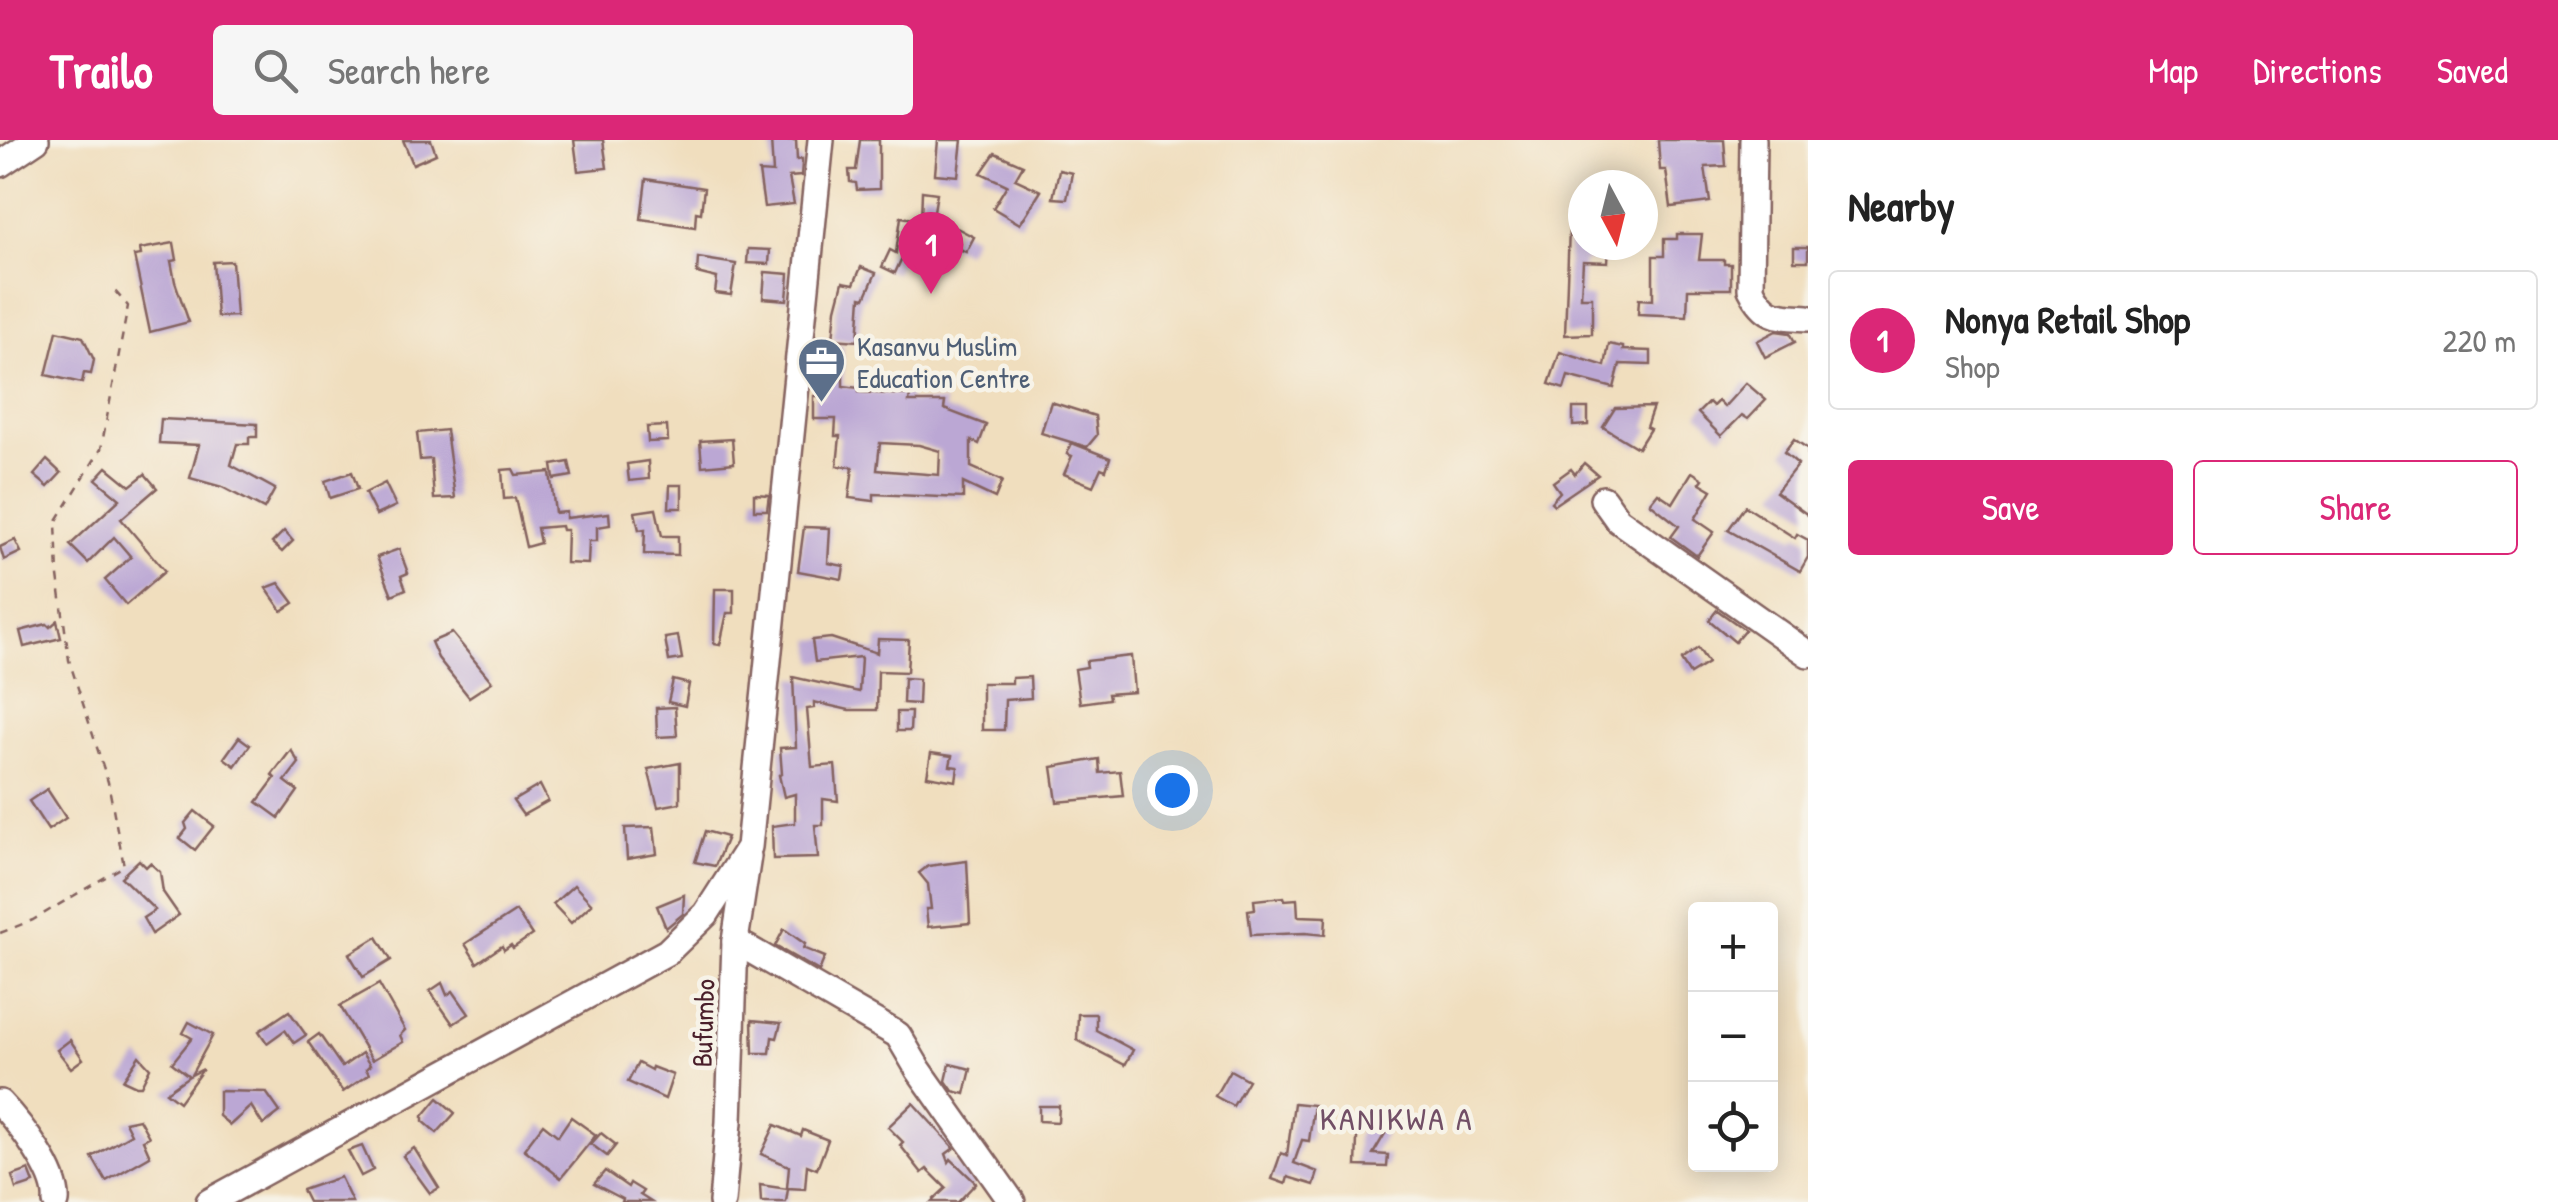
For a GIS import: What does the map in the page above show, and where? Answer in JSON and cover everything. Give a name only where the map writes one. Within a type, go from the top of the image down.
[{"type":"street","points":[[0,164],[36,140]]},
{"type":"street","name":"Bufumbo","points":[[722,1202],[736,941],[759,777],[820,140]]},
{"type":"street","points":[[1753,140],[1751,288],[1759,304],[1773,316],[1808,318]]},
{"type":"street","points":[[1603,499],[1618,520],[1808,654]]},
{"type":"street","points":[[209,1202],[667,952],[706,914],[750,846]]},
{"type":"street","points":[[736,941],[898,1035],[1012,1202]]},
{"type":"street","points":[[0,1102],[32,1142],[58,1187],[56,1202]]},
{"type":"path","points":[[0,933],[33,920],[124,866],[108,782],[68,660],[56,522],[101,450],[128,306],[113,290]]},
{"type":"building","points":[[403,140],[431,140],[436,154],[413,164]]},
{"type":"building","points":[[574,140],[603,140],[607,168],[578,171]]},
{"type":"building","points":[[771,140],[796,140],[797,160],[802,159],[802,163],[801,176],[789,177],[794,204],[764,207],[759,172],[773,173]]},
{"type":"building","points":[[860,140],[879,140],[879,189],[857,190],[856,183],[850,182],[849,170],[856,170]]},
{"type":"building","points":[[938,140],[962,140],[958,176],[935,174]]},
{"type":"building","points":[[1658,140],[1724,140],[1726,166],[1705,167],[1710,202],[1671,207],[1666,170],[1660,170]]},
{"type":"building","points":[[995,153],[1023,165],[1015,179],[1041,191],[1020,224],[993,208],[1007,185],[981,173]]},
{"type":"building","points":[[1059,170],[1072,173],[1067,199],[1053,198]]},
{"type":"building","points":[[646,179],[704,188],[695,227],[641,219]]},
{"type":"building","points":[[922,191],[937,193],[929,241],[911,238],[895,273],[882,267],[890,250],[896,253],[901,217],[921,220]]},
{"type":"building","points":[[957,228],[974,237],[966,252],[949,244]]},
{"type":"building","points":[[1677,234],[1702,234],[1699,260],[1724,260],[1724,264],[1731,264],[1731,289],[1688,289],[1687,316],[1638,314],[1639,299],[1653,300],[1653,260],[1664,256],[1664,239],[1677,239]]},
{"type":"building","points":[[174,243],[177,260],[171,261],[189,322],[150,332],[134,256],[141,255],[140,249]]},
{"type":"building","points":[[1794,247],[1808,247],[1808,261],[1794,261]]},
{"type":"building","points":[[748,249],[770,250],[769,264],[747,263]]},
{"type":"building","points":[[1568,256],[1568,260],[1608,260],[1583,261],[1581,297],[1592,297],[1592,334],[1565,335]]},
{"type":"building","points":[[698,258],[736,264],[731,295],[715,293],[717,278],[697,273]]},
{"type":"building","points":[[232,261],[236,316],[217,317],[213,262]]},
{"type":"building","points":[[861,267],[876,273],[865,298],[861,297],[858,341],[833,339],[843,282],[854,284]]},
{"type":"building","points":[[765,272],[789,274],[787,300],[763,298]]},
{"type":"building","points":[[57,331],[83,337],[94,360],[91,374],[84,373],[82,383],[46,375]]},
{"type":"building","points":[[1776,331],[1790,333],[1795,342],[1765,357],[1757,341]]},
{"type":"building","points":[[823,344],[843,346],[843,386],[859,388],[859,392],[910,395],[909,402],[945,402],[944,409],[986,425],[979,444],[971,440],[971,467],[1002,481],[995,498],[963,483],[963,498],[874,494],[874,501],[849,498],[853,467],[837,466],[840,436],[835,436],[836,419],[814,419],[814,396],[823,396],[826,366],[821,366]],"holes":[[[880,443],[919,445],[940,451],[939,475],[877,470]]]},
{"type":"building","points":[[1609,344],[1623,350],[1651,351],[1651,365],[1620,364],[1614,388],[1568,376],[1564,389],[1549,384],[1560,352],[1605,366]]},
{"type":"building","points":[[1746,383],[1766,400],[1748,419],[1742,415],[1721,436],[1698,413],[1709,402],[1713,406],[1718,401],[1724,407]]},
{"type":"building","points":[[1051,402],[1095,416],[1097,435],[1087,447],[1041,433]]},
{"type":"building","points":[[1653,407],[1646,427],[1650,429],[1638,448],[1603,427],[1615,408]]},
{"type":"building","points":[[1573,408],[1588,408],[1588,425],[1573,426]]},
{"type":"building","points":[[161,419],[257,424],[257,437],[249,437],[249,444],[237,444],[231,465],[275,489],[264,509],[222,487],[190,478],[199,445],[159,443]]},
{"type":"building","points":[[667,426],[668,441],[648,442],[647,427]]},
{"type":"building","points":[[446,430],[455,498],[434,499],[431,459],[420,460],[417,433]]},
{"type":"building","points":[[732,439],[734,463],[702,466],[700,441]]},
{"type":"building","points":[[1794,439],[1808,449],[1808,515],[1776,492],[1798,464],[1784,452]]},
{"type":"building","points":[[1072,443],[1110,458],[1093,486],[1064,474],[1072,456],[1067,454]]},
{"type":"building","points":[[47,460],[61,473],[48,487],[34,475]]},
{"type":"building","points":[[648,461],[649,479],[629,481],[627,464]]},
{"type":"building","points":[[569,462],[572,476],[554,479],[552,465]]},
{"type":"building","points":[[1584,463],[1598,475],[1554,505],[1551,502],[1560,492],[1553,482],[1571,469],[1575,474]]},
{"type":"building","points":[[107,467],[130,486],[145,474],[157,488],[121,519],[165,571],[126,605],[105,580],[131,557],[114,537],[88,563],[70,545],[120,499],[96,479]]},
{"type":"building","points":[[513,469],[516,475],[550,472],[555,513],[566,512],[566,518],[609,513],[610,525],[597,527],[597,541],[589,541],[588,564],[566,563],[567,530],[561,526],[537,528],[540,543],[526,547],[515,498],[504,499],[502,470]]},
{"type":"building","points":[[352,472],[358,489],[330,498],[325,481]]},
{"type":"building","points":[[1692,472],[1712,490],[1695,519],[1714,532],[1697,556],[1671,537],[1679,526],[1650,503],[1658,493],[1673,503]]},
{"type":"building","points":[[385,483],[396,506],[376,515],[365,493]]},
{"type":"building","points":[[670,485],[682,485],[682,508],[669,508]]},
{"type":"building","points":[[754,494],[769,495],[767,510],[754,510]]},
{"type":"building","points":[[1745,506],[1795,538],[1797,534],[1808,540],[1808,557],[1800,571],[1728,530]]},
{"type":"building","points":[[656,509],[662,536],[678,536],[678,555],[644,554],[645,529],[639,530],[635,512]]},
{"type":"building","points":[[804,527],[830,528],[828,563],[844,566],[842,579],[798,571]]},
{"type":"building","points":[[284,531],[293,541],[282,552],[272,543]]},
{"type":"building","points":[[15,540],[21,552],[4,560],[0,547]]},
{"type":"building","points":[[399,549],[408,573],[401,576],[406,589],[392,595],[377,557]]},
{"type":"building","points":[[279,583],[294,603],[282,611],[266,588]]},
{"type":"building","points":[[715,589],[734,589],[734,613],[727,613],[720,645],[714,644]]},
{"type":"building","points":[[1717,610],[1745,630],[1735,642],[1709,620]]},
{"type":"building","points":[[57,621],[61,638],[24,647],[20,631],[47,624],[50,627]]},
{"type":"building","points":[[452,633],[492,682],[469,697],[438,658],[431,642]]},
{"type":"building","points":[[678,636],[682,659],[669,661],[665,638]]},
{"type":"building","points":[[831,638],[877,653],[878,639],[909,640],[907,672],[878,671],[877,710],[849,710],[814,702],[814,708],[807,709],[812,767],[835,765],[838,801],[823,799],[823,825],[815,825],[818,858],[773,859],[772,826],[795,823],[795,794],[784,797],[779,775],[780,748],[796,747],[793,677],[859,692],[861,657],[815,662],[812,640]]},
{"type":"building","points":[[1698,648],[1708,663],[1690,674],[1681,660]]},
{"type":"building","points":[[1131,656],[1134,692],[1108,694],[1109,699],[1080,703],[1075,669],[1087,667],[1086,661]]},
{"type":"building","points":[[1030,677],[1031,698],[1005,700],[1004,730],[982,730],[982,683],[1012,683],[1012,678]]},
{"type":"building","points":[[904,678],[919,679],[918,704],[903,703]]},
{"type":"building","points":[[673,680],[689,684],[685,706],[668,702]]},
{"type":"building","points":[[675,707],[677,736],[657,737],[656,708]]},
{"type":"building","points":[[897,712],[911,712],[910,731],[897,731]]},
{"type":"building","points":[[239,737],[250,745],[235,766],[224,758]]},
{"type":"building","points":[[291,750],[299,763],[285,781],[298,791],[279,818],[257,802]]},
{"type":"building","points":[[931,753],[952,756],[950,766],[958,767],[956,781],[927,776]]},
{"type":"building","points":[[1099,759],[1100,773],[1120,771],[1123,796],[1057,802],[1052,767]]},
{"type":"building","points":[[680,763],[680,803],[658,807],[648,769]]},
{"type":"building","points":[[540,785],[548,801],[523,815],[513,801]]},
{"type":"building","points":[[47,789],[66,818],[48,830],[29,801]]},
{"type":"building","points":[[195,811],[214,826],[195,850],[180,838]]},
{"type":"building","points":[[654,827],[657,854],[627,859],[625,828]]},
{"type":"building","points":[[705,831],[727,837],[715,866],[695,862]]},
{"type":"building","points":[[139,860],[160,872],[163,892],[179,915],[152,934],[143,918],[155,910],[121,877]]},
{"type":"building","points":[[967,861],[970,923],[928,927],[928,884],[919,873],[928,866]]},
{"type":"building","points":[[574,885],[592,904],[571,923],[553,904]]},
{"type":"building","points":[[684,895],[683,914],[666,928],[657,906]]},
{"type":"building","points":[[1297,899],[1298,916],[1326,917],[1325,935],[1251,935],[1248,910],[1255,909],[1254,900]]},
{"type":"building","points":[[516,911],[532,935],[513,948],[511,945],[504,950],[502,946],[477,963],[465,944]]},
{"type":"building","points":[[784,929],[805,944],[803,948],[825,957],[819,971],[775,946]]},
{"type":"building","points":[[377,937],[391,960],[363,977],[349,954]]},
{"type":"building","points":[[442,983],[447,995],[453,991],[469,1014],[453,1024],[430,991]]},
{"type":"building","points":[[379,984],[405,1030],[400,1035],[403,1042],[372,1060],[340,1006]]},
{"type":"building","points":[[289,1011],[306,1035],[294,1043],[285,1030],[267,1043],[259,1031]]},
{"type":"building","points":[[1078,1014],[1096,1014],[1096,1030],[1133,1050],[1125,1065],[1077,1040]]},
{"type":"building","points":[[752,1020],[781,1023],[777,1038],[772,1037],[770,1053],[753,1053]]},
{"type":"building","points":[[189,1022],[213,1035],[191,1075],[203,1069],[179,1102],[166,1092],[189,1076],[172,1063],[192,1038],[183,1033]]},
{"type":"building","points":[[319,1034],[342,1067],[362,1053],[370,1065],[366,1069],[369,1074],[343,1092],[308,1042]]},
{"type":"building","points":[[70,1040],[83,1059],[71,1068],[57,1050]]},
{"type":"building","points":[[139,1056],[150,1068],[141,1086],[136,1086],[123,1080]]},
{"type":"building","points":[[638,1063],[673,1075],[665,1099],[628,1082]]},
{"type":"building","points":[[950,1064],[971,1069],[965,1094],[953,1091],[946,1081]]},
{"type":"building","points":[[1230,1070],[1248,1080],[1233,1106],[1215,1096]]},
{"type":"building","points":[[219,1091],[266,1092],[280,1112],[263,1125],[251,1106],[230,1125],[219,1116]]},
{"type":"building","points":[[438,1098],[455,1113],[437,1133],[423,1121],[423,1116]]},
{"type":"building","points":[[913,1103],[954,1148],[946,1154],[949,1162],[951,1159],[976,1183],[958,1202],[931,1202],[946,1188],[927,1169],[922,1173],[900,1145],[903,1142],[888,1127]]},
{"type":"building","points":[[1294,1103],[1314,1105],[1309,1141],[1302,1140],[1294,1163],[1318,1172],[1314,1185],[1288,1177],[1286,1184],[1272,1179],[1281,1153],[1287,1155]]},
{"type":"building","points":[[1039,1106],[1059,1106],[1058,1122],[1039,1121]]},
{"type":"building","points":[[571,1117],[596,1135],[561,1178],[524,1149],[543,1124],[558,1136]]},
{"type":"building","points":[[139,1119],[149,1137],[143,1140],[150,1156],[106,1181],[92,1157],[131,1134],[125,1122]]},
{"type":"building","points":[[1366,1121],[1386,1132],[1373,1154],[1388,1155],[1387,1167],[1356,1166],[1357,1138]]},
{"type":"building","points":[[775,1125],[801,1136],[803,1130],[828,1140],[817,1169],[807,1165],[805,1189],[787,1188],[789,1166],[761,1154]]},
{"type":"building","points":[[601,1133],[616,1145],[607,1156],[591,1144]]},
{"type":"building","points":[[362,1146],[373,1170],[361,1176],[348,1151]]},
{"type":"building","points":[[414,1148],[439,1188],[430,1193],[403,1156]]},
{"type":"building","points":[[29,1170],[34,1183],[16,1189],[12,1176]]},
{"type":"building","points":[[605,1171],[628,1187],[630,1183],[643,1191],[640,1195],[651,1202],[622,1202],[623,1199],[594,1184]]},
{"type":"building","points":[[340,1177],[352,1202],[308,1202],[302,1190]]},
{"type":"building","points":[[760,1185],[788,1189],[786,1202],[761,1202]]},
{"type":"place","name":"Nonya Retail Shop","points":[[931,294]]},
{"type":"place","name":"Kasanvu Muslim Education Centre","points":[[822,404]]},
{"type":"district","name":"KANIKWA A","points":[[1397,1118]]}]
